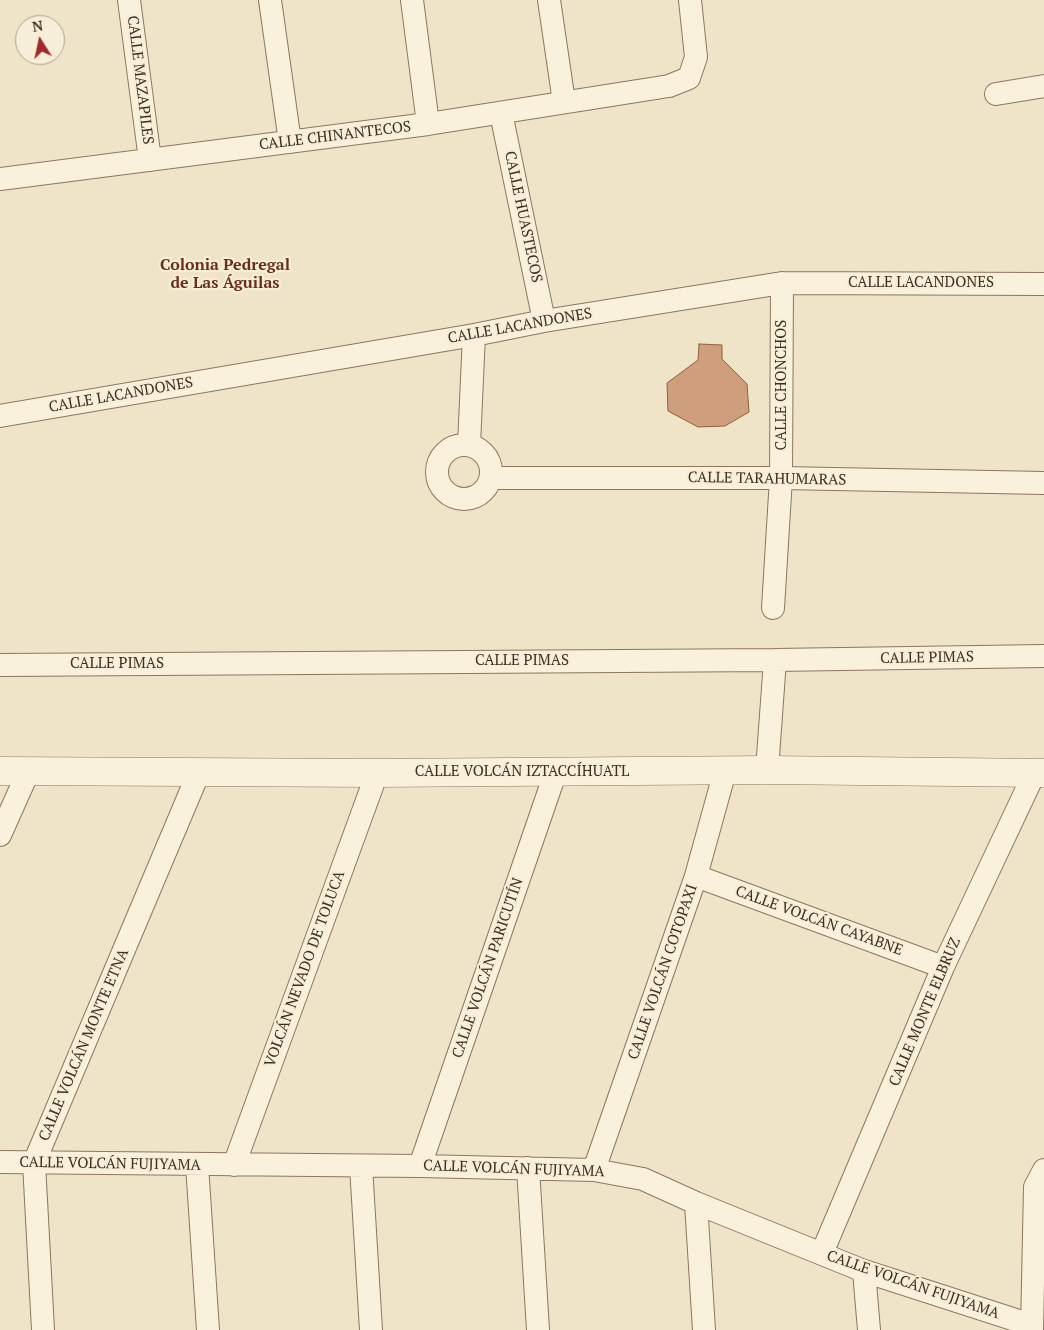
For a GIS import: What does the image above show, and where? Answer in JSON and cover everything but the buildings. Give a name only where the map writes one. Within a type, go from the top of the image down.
[{"type":"street","name":"CALLE MAZAPILES","points":[[129,0],[150,160]]},
{"type":"street","points":[[270,0],[290,142]]},
{"type":"street","points":[[412,0],[428,124]]},
{"type":"street","points":[[549,0],[564,102]]},
{"type":"street","name":"CALLE CHINANTECOS","points":[[0,180],[428,124],[669,86],[689,78],[696,56],[690,0]]},
{"type":"street","points":[[996,94],[1044,86]]},
{"type":"street","name":"CALLE HUASTECOS","points":[[501,113],[544,321]]},
{"type":"street","name":"CALLE LACANDONES","points":[[0,416],[474,335],[544,321],[782,283],[1044,284]]},
{"type":"street","name":"CALLE CHONCHOS","points":[[772,608],[781,478],[782,283]]},
{"type":"street","points":[[469,445],[474,335]]},
{"type":"street","points":[[469,445],[481,450],[487,456],[491,464],[491,478],[485,490],[478,495],[469,498],[451,496],[439,482],[437,474],[441,456],[455,446],[469,445]]},
{"type":"street","name":"CALLE TARAHUMARAS","points":[[491,478],[781,478],[1044,483]]},
{"type":"street","name":"CALLE PIMAS","points":[[0,665],[775,660],[1044,656]]},
{"type":"street","points":[[767,770],[775,660]]},
{"type":"street","points":[[0,835],[29,770]]},
{"type":"street","name":"CALLE VOLCÁN IZTACCÍHUATL","points":[[0,771],[376,773],[767,770],[1039,773]]},
{"type":"street","name":"CALLE VOLCÁN PARICUTÍN","points":[[420,1166],[556,771]]},
{"type":"street","name":"CALLE VOLCÁN COTOPAXI","points":[[594,1170],[696,876],[725,771]]},
{"type":"street","name":"CALLE VOLCÁN MONTE ETNA","points":[[43,1330],[34,1163],[198,772]]},
{"type":"street","name":"VOLCÁN NEVADO DE TOLUCA","points":[[234,1166],[376,773]]},
{"type":"street","name":"CALLE MONTE ELBRUZ","points":[[822,1253],[943,967],[1039,773]]},
{"type":"street","name":"CALLE VOLCÁN CAYABNE","points":[[696,876],[943,967]]},
{"type":"street","name":"CALLE VOLCÁN FUJIYAMA","points":[[0,1162],[234,1166],[420,1166],[594,1170],[643,1179],[696,1203],[864,1271],[1032,1328]]},
{"type":"street","points":[[197,1165],[208,1330]]},
{"type":"street","points":[[361,1166],[371,1330]]},
{"type":"street","points":[[528,1168],[538,1330]]},
{"type":"street","points":[[1032,1328],[1039,1178]]},
{"type":"street","points":[[696,1203],[704,1330]]},
{"type":"street","points":[[864,1271],[868,1330]]},
{"type":"district","name":"Colonia Pedregal de Las Águilas","points":[[225,274]]}]
